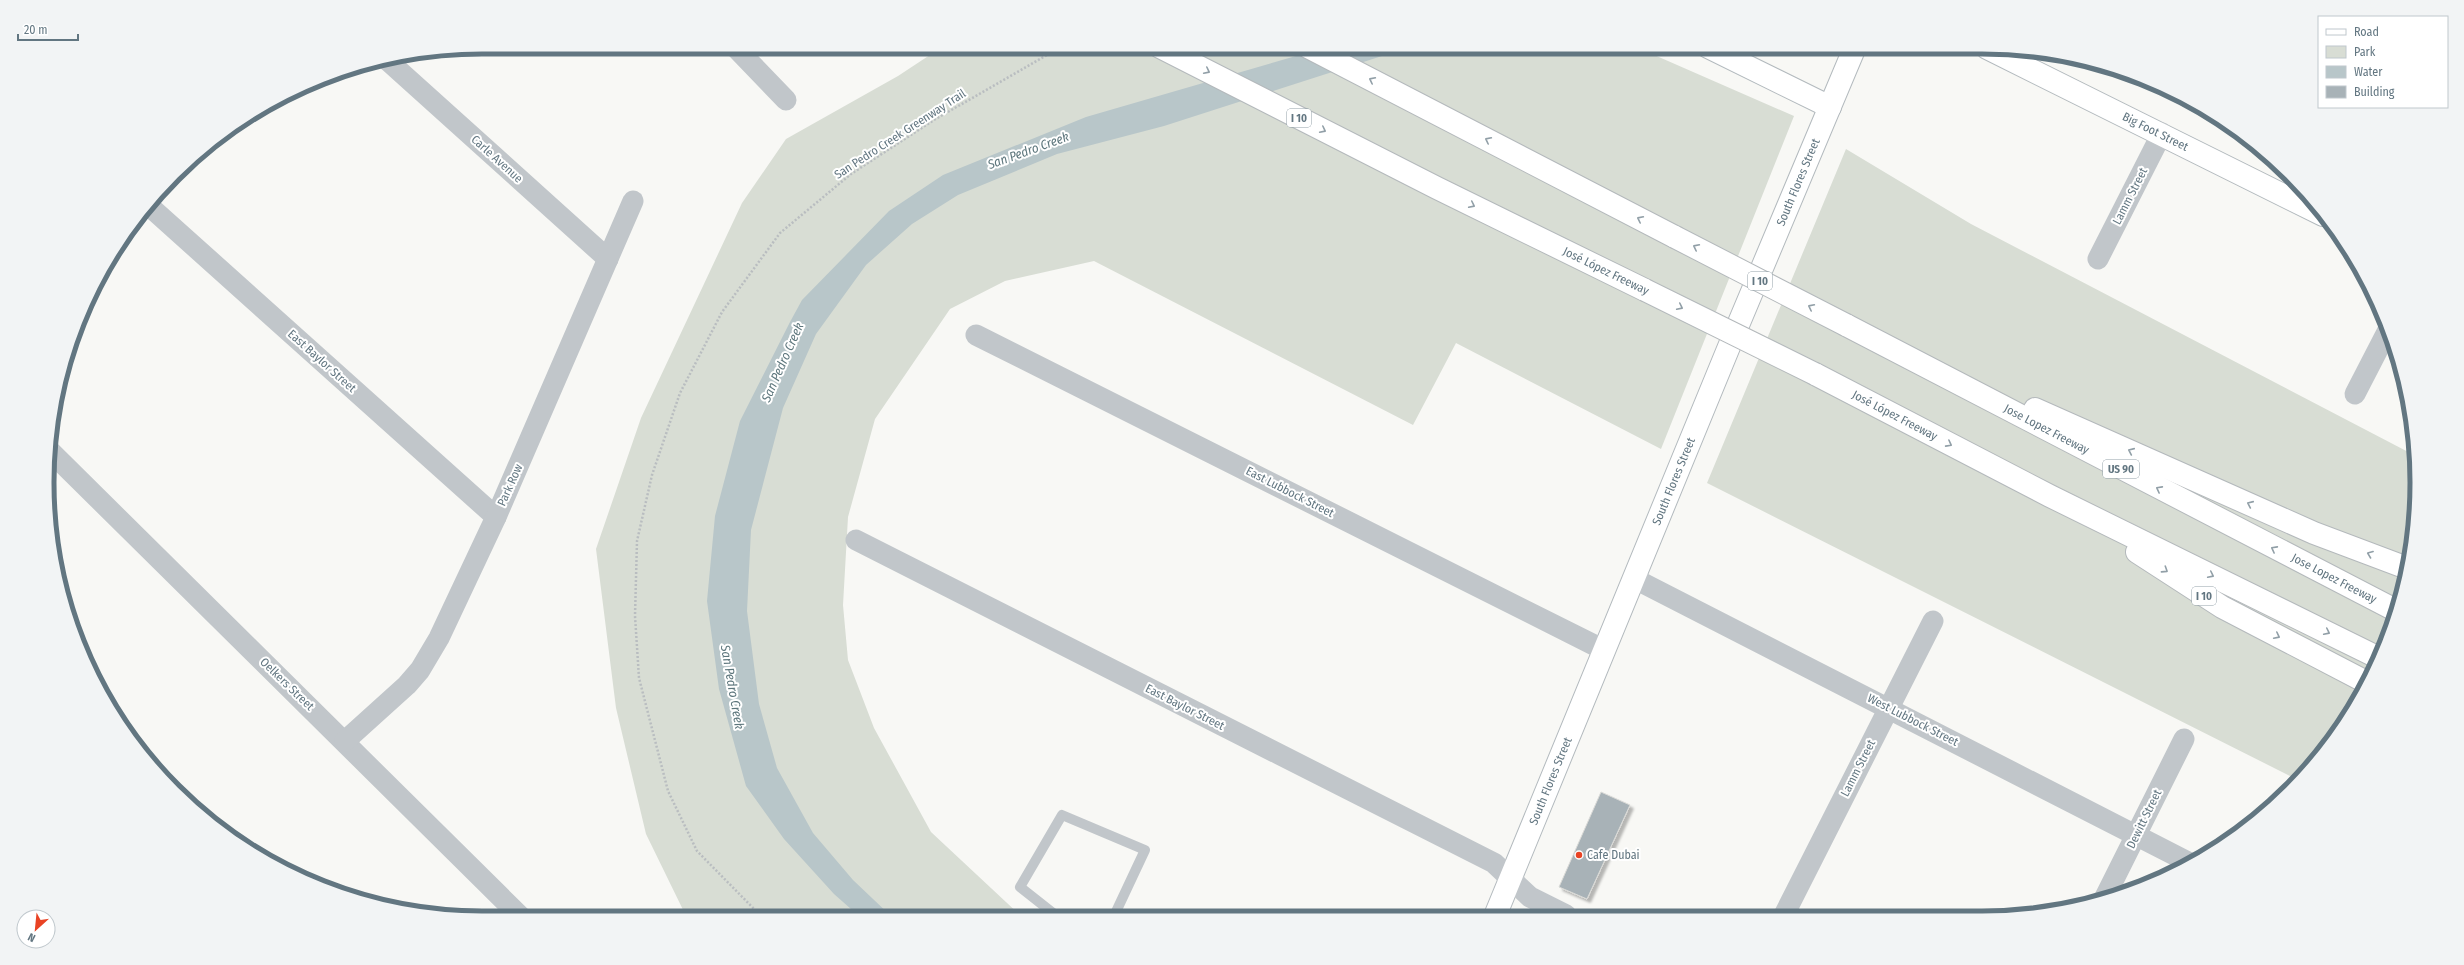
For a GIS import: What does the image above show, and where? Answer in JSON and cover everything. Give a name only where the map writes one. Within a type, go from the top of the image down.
[{"type":"main road","name":"José López Freeway","points":[[1174,54],[1437,188],[1815,374],[2050,496]]},
{"type":"main road","name":"I 10","points":[[1321,54],[1846,325],[2314,533],[2402,566]]},
{"type":"main road","points":[[1722,54],[1830,107]]},
{"type":"main road","name":"South Flores Street","points":[[1497,911],[1852,54]]},
{"type":"main road","name":"Big Foot Street","points":[[2001,55],[2162,133],[2311,209]]},
{"type":"main road","name":"Jose Lopez Freeway","points":[[1846,325],[2390,609]]},
{"type":"main road","name":"I 10","points":[[2050,496],[2222,607],[2362,680]]},
{"type":"main road","points":[[2050,496],[2373,655]]},
{"type":"street","points":[[742,54],[786,100]]},
{"type":"street","name":"Carle Avenue","points":[[392,64],[608,259]]},
{"type":"street","name":"Lamm Street","points":[[2098,259],[2162,133]]},
{"type":"street","name":"Park Row","points":[[345,742],[407,686],[420,670],[439,638],[496,517],[633,201]]},
{"type":"street","name":"East Baylor Street","points":[[153,209],[496,517]]},
{"type":"street","name":"East Lubbock Street","points":[[976,335],[1604,650]]},
{"type":"street","points":[[2355,394],[2384,338]]},
{"type":"street","name":"Oelkers Street","points":[[55,457],[515,911]]},
{"type":"street","name":"East Baylor Street","points":[[856,540],[1491,862],[1530,897],[1558,911]]},
{"type":"street","name":"West Lubbock Street","points":[[1635,579],[1888,707],[2184,860]]},
{"type":"street","name":"Lamm Street","points":[[1786,911],[1888,707],[1933,621]]},
{"type":"street","name":"Dewitt Street","points":[[2108,891],[2137,836],[2184,739]]},
{"type":"lane","points":[[1050,911],[1020,887],[1062,815],[1145,850],[1116,911]]},
{"type":"path","name":"San Pedro Creek Greenway Trail","points":[[756,911],[697,851],[668,790],[639,678],[635,616],[637,540],[652,475],[680,393],[722,312],[780,233],[851,174],[928,124],[1050,54]]},
{"type":"green space","points":[[931,54],[1652,54],[1794,116],[1661,449],[1456,343],[1413,425],[1094,261],[1005,281],[950,309],[875,419],[848,517],[843,605],[848,660],[874,728],[931,832],[1016,911],[684,911],[646,834],[616,708],[596,549],[641,418],[742,203],[786,139],[898,76]]},
{"type":"green space","points":[[1846,149],[1971,224],[2409,452],[2410,482],[2409,511],[2402,566],[2387,620],[2377,646],[2353,697],[2338,721],[2304,765],[2292,777],[1707,483]]},
{"type":"water","name":"San Pedro Creek","points":[[1303,54],[1388,54],[1164,126],[1057,154],[958,195],[912,224],[866,265],[816,334],[783,408],[751,530],[747,611],[759,704],[777,768],[813,833],[853,880],[886,911],[853,911],[834,894],[784,839],[746,786],[719,689],[707,601],[715,516],[740,421],[802,300],[889,211],[943,175],[1086,117]]},
{"type":"building","points":[[1601,792],[1630,805],[1587,899],[1559,887]]},
{"type":"place","name":"Cafe Dubai","points":[[1579,855]]}]
